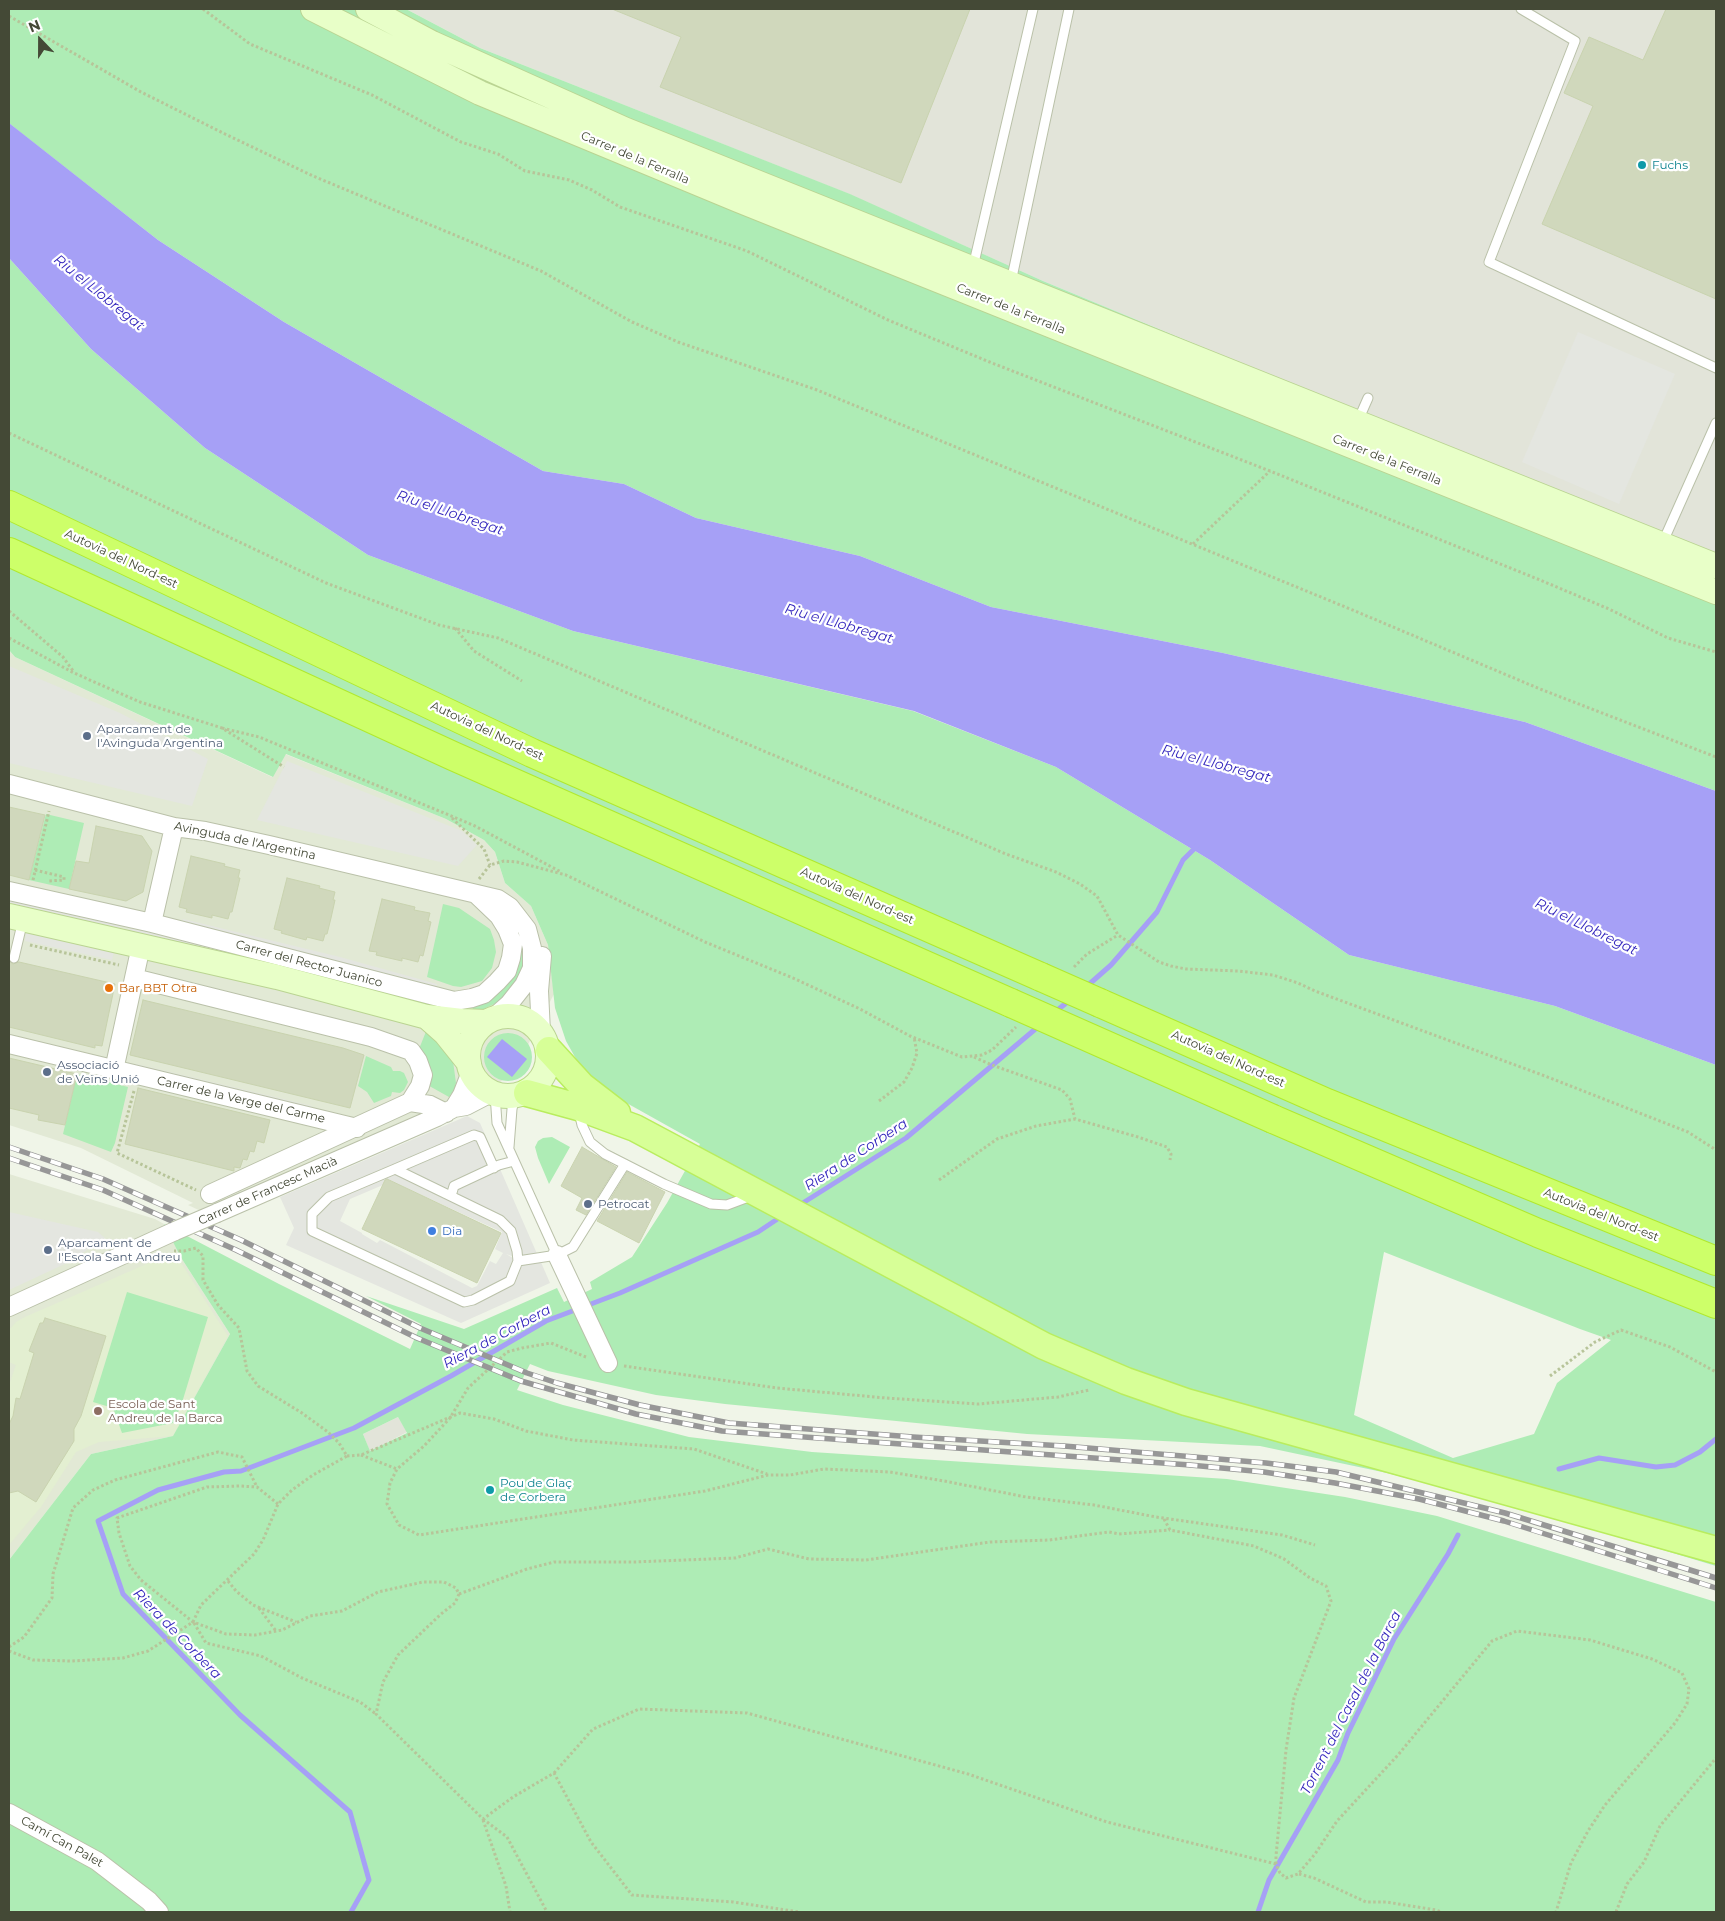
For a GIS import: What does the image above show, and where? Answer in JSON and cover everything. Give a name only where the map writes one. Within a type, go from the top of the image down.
[{"type":"highway","name":"Autovia del Nord-est","points":[[9,506],[532,753],[1328,1103],[1716,1261]]},
{"type":"highway","points":[[9,552],[453,756],[1273,1119],[1538,1233],[1716,1304]]},
{"type":"highway","points":[[1627,1225],[1716,1249]]},
{"type":"main road","points":[[545,1041],[582,1086],[635,1128]]},
{"type":"main road","points":[[507,1094],[578,1107],[635,1128],[1044,1346],[1126,1381],[1186,1402],[1716,1550]]},
{"type":"street","name":"Carrer de la Ferralla","points":[[313,9],[480,93],[738,200],[968,280]]},
{"type":"street","name":"Carrer de la Ferralla","points":[[368,9],[432,42],[626,130],[968,280],[1657,555],[1716,592]]},
{"type":"street","name":"Carrer de la Ferralla","points":[[1657,555],[1716,566]]},
{"type":"street","name":"Avinguda de l'Argentina","points":[[9,784],[174,827],[205,831],[260,843],[498,899],[520,918],[527,929],[532,948],[532,968],[524,985],[509,1004],[490,1020]]},
{"type":"street","points":[[152,923],[174,827]]},
{"type":"street","name":"Avinguda de l'Argentina","points":[[480,896],[488,888],[506,892],[517,901],[536,925],[542,959],[539,991],[545,1041]]},
{"type":"street","name":"Carrer del Rector Juanico","points":[[9,891],[152,923],[454,1001],[484,994],[507,971],[511,958],[513,944],[507,929],[499,916],[480,896]]},
{"type":"street","name":"Carrer del Rector Juanico","points":[[17,926],[141,946],[278,977],[427,1017],[462,1021],[490,1020]]},
{"type":"street","points":[[114,1070],[141,946]]},
{"type":"street","points":[[134,978],[371,1037],[411,1051],[418,1061],[423,1075],[420,1086],[410,1102],[450,1110],[462,1095],[470,1067]]},
{"type":"street","points":[[504,1016],[522,1018],[545,1041],[547,1067],[542,1078],[534,1088],[507,1094],[478,1084],[470,1067],[468,1047],[479,1027],[490,1020],[504,1016]]},
{"type":"street","name":"Carrer del Rector Juanico","points":[[427,1017],[445,1033],[470,1067]]},
{"type":"street","name":"Carrer de la Verge del Carme","points":[[9,1044],[357,1128]]},
{"type":"street","name":"Carrer de Francesc Macià","points":[[9,1307],[169,1233],[450,1110],[507,1094]]},
{"type":"street","name":"Carrer de Francesc Macià","points":[[210,1194],[410,1102]]},
{"type":"street","points":[[557,1255],[608,1363]]},
{"type":"street","name":"Camí Can Palet","points":[[9,1813],[97,1861],[149,1901],[159,1912]]},
{"type":"lane","points":[[968,280],[1033,9]]},
{"type":"lane","points":[[1007,296],[1069,9]]},
{"type":"lane","points":[[1521,9],[1575,41],[1489,262],[1716,368]]},
{"type":"lane","points":[[1353,434],[1368,398]]},
{"type":"lane","points":[[1657,555],[1716,423]]},
{"type":"lane","points":[[14,958],[17,926]]},
{"type":"lane","points":[[507,1094],[498,1123],[557,1255]]},
{"type":"lane","points":[[507,1094],[512,1109],[509,1147]]},
{"type":"lane","points":[[578,1107],[582,1125],[590,1142],[605,1154],[664,1184],[711,1204],[727,1205],[765,1197]]},
{"type":"lane","points":[[395,1168],[500,1220],[511,1231],[518,1261],[510,1281],[473,1300],[464,1302],[312,1231],[312,1214],[329,1197],[395,1168],[474,1135],[480,1137],[494,1168]]},
{"type":"lane","points":[[450,1196],[454,1186],[514,1161]]},
{"type":"lane","points":[[518,1261],[557,1255],[573,1247],[625,1164]]},
{"type":"path","points":[[203,9],[250,44],[372,95],[461,142],[498,154],[525,172],[568,180],[592,190],[620,207],[747,252],[896,324],[1270,471],[1609,608],[1668,638],[1716,652]]},
{"type":"path","points":[[9,16],[141,92],[225,134],[313,176],[541,271],[632,322],[678,342],[817,390],[1540,689],[1716,757]]},
{"type":"path","points":[[9,433],[326,583],[440,625],[498,638],[1006,854],[1056,872],[1080,884],[1097,896],[1118,935],[1159,962],[1171,966],[1273,975],[1298,982],[1315,991],[1545,1076],[1688,1132],[1716,1150]]},
{"type":"path","points":[[1192,544],[1270,471]]},
{"type":"path","points":[[9,611],[63,658],[74,673]]},
{"type":"path","points":[[455,628],[474,651],[522,681]]},
{"type":"path","points":[[9,638],[74,673],[140,702],[222,728],[259,736],[475,826],[566,875],[705,942],[792,978],[860,1009],[914,1037],[962,1057],[982,1055],[992,1050],[1005,1038]]},
{"type":"path","points":[[222,728],[284,767]]},
{"type":"path","points":[[33,882],[50,810]]},
{"type":"path","points":[[449,815],[484,849],[490,865]]},
{"type":"path","points":[[480,896],[481,874],[490,865],[504,861],[517,862],[566,875]]},
{"type":"path","points":[[35,870],[64,877],[64,880],[45,881]]},
{"type":"path","points":[[17,926],[119,965]]},
{"type":"path","points":[[1072,969],[1087,954],[1118,935]]},
{"type":"path","points":[[878,1101],[904,1082],[912,1068],[917,1053],[914,1037]]},
{"type":"path","points":[[973,1056],[992,1065],[1062,1090],[1070,1099],[1075,1119]]},
{"type":"path","points":[[136,1085],[117,1153],[199,1192],[210,1194]]},
{"type":"path","points":[[939,1180],[998,1139],[1036,1126],[1075,1119],[1167,1147],[1170,1160]]},
{"type":"path","points":[[169,1233],[171,1251],[184,1251],[196,1248],[203,1256],[203,1280],[218,1305],[238,1328],[247,1371],[254,1381],[258,1386],[302,1413],[328,1432],[339,1443],[347,1456]]},
{"type":"path","points":[[1550,1376],[1595,1342],[1621,1330],[1670,1347],[1716,1372]]},
{"type":"path","points":[[1092,1389],[1058,1397],[969,1403],[886,1398],[777,1388],[626,1367],[591,1359],[551,1343],[507,1352],[468,1388],[450,1418],[424,1446],[397,1469],[390,1483],[387,1504],[399,1525],[419,1535],[705,1491],[768,1475],[790,1475],[824,1469],[890,1472],[944,1480],[1026,1497],[1094,1505],[1163,1518],[1282,1535],[1315,1545]]},
{"type":"path","points":[[278,1504],[257,1487],[242,1457],[218,1452],[124,1478],[93,1490],[73,1508],[53,1574],[52,1598],[24,1637],[9,1649],[33,1660],[72,1661],[124,1658],[148,1651],[193,1622],[201,1605],[254,1554],[263,1540],[278,1504],[292,1490],[313,1475],[347,1456],[361,1455],[460,1413],[494,1419],[526,1431],[573,1440],[694,1449],[768,1475]]},
{"type":"path","points":[[361,1455],[397,1469]]},
{"type":"path","points":[[257,1487],[207,1488],[117,1518],[119,1534],[130,1566],[141,1580],[193,1622],[226,1634],[255,1635],[282,1630],[310,1616],[342,1610],[378,1592],[423,1582],[444,1582],[456,1588],[459,1594]]},
{"type":"path","points":[[1163,1518],[1170,1530]]},
{"type":"path","points":[[376,1714],[383,1682],[398,1655],[455,1603],[459,1594],[528,1569],[554,1562],[735,1558],[768,1549],[809,1558],[866,1560],[990,1542],[1049,1540],[1109,1532],[1119,1534],[1170,1530],[1254,1546],[1284,1559],[1310,1578],[1326,1586],[1331,1601],[1294,1698],[1286,1750],[1276,1864],[1280,1873],[1286,1878],[1298,1874],[1315,1854],[1337,1821],[1404,1749],[1447,1697],[1466,1670],[1492,1641],[1517,1631],[1590,1640],[1652,1659],[1682,1673],[1689,1689],[1687,1704],[1676,1723],[1605,1805],[1588,1831],[1571,1863],[1556,1912]]},
{"type":"path","points":[[228,1581],[236,1591],[258,1608],[276,1631]]},
{"type":"path","points":[[258,1608],[296,1622]]},
{"type":"path","points":[[193,1622],[206,1643],[261,1656],[302,1678],[360,1702],[376,1714],[483,1819],[507,1836],[546,1912]]},
{"type":"path","points":[[483,1819],[554,1773],[593,1729],[639,1709],[747,1712],[968,1774],[1108,1822],[1276,1864]]},
{"type":"path","points":[[1616,1912],[1627,1884],[1644,1862],[1660,1826],[1716,1758]]},
{"type":"path","points":[[554,1773],[591,1842],[632,1895],[733,1902],[800,1912]]},
{"type":"path","points":[[483,1819],[506,1886],[510,1912]]},
{"type":"path","points":[[1298,1874],[1314,1878],[1366,1902],[1386,1902],[1441,1912]]},
{"type":"shaded area","points":[[406,9],[1716,9],[1716,555],[1371,417],[1043,281],[849,194],[480,48]]},
{"type":"shaded area","points":[[1578,332],[1675,374],[1619,504],[1522,462]]},
{"type":"shaded area","points":[[9,650],[15,657],[272,777],[285,754],[446,819],[484,840],[495,852],[505,883],[531,906],[548,945],[554,994],[515,1070],[464,1112],[222,1221],[188,1205],[193,1203],[81,1148],[9,1125]]},
{"type":"shaded area","name":"Aparcament de l'Avinguda Argentina","points":[[9,666],[120,713],[208,759],[192,806],[9,763]]},
{"type":"shaded area","points":[[287,761],[462,831],[477,845],[458,866],[257,820]]},
{"type":"shaded area","points":[[9,900],[120,926],[119,930],[9,905]]},
{"type":"shaded area","points":[[183,919],[340,957],[437,984],[436,990],[339,962],[181,924]]},
{"type":"shaded area","points":[[27,928],[115,948],[112,960],[25,941]]},
{"type":"shaded area","points":[[131,928],[321,972],[406,996],[404,1000],[129,933]]},
{"type":"shaded area","points":[[136,1064],[312,1106],[310,1111],[135,1069]]},
{"type":"shaded area","points":[[467,1116],[480,1123],[538,1256],[515,1257],[506,1254],[518,1261],[540,1260],[550,1283],[461,1323],[286,1245],[294,1228],[280,1197]],"holes":[[[386,1179],[502,1232],[495,1249],[503,1253],[496,1264],[490,1261],[477,1286],[472,1288],[380,1240],[377,1243],[340,1221],[350,1199],[383,1185]]]},
{"type":"shaded area","name":"Escola de Sant Andreu de la Barca","points":[[9,1174],[155,1219],[164,1224],[180,1256],[230,1334],[173,1436],[91,1454],[9,1560]]},
{"type":"shaded area","name":"Aparcament de l'Escola Sant Andreu","points":[[9,1212],[98,1232],[105,1238],[69,1262],[9,1290]]},
{"type":"shaded area","name":"Escola de Sant Andreu de la Barca","points":[[174,1252],[228,1336],[173,1436],[99,1442],[76,1452],[41,1507],[9,1545],[9,1385],[16,1365],[9,1362],[10,1329],[16,1322],[25,1317]]},
{"type":"shaded area","points":[[398,1417],[407,1432],[370,1452],[363,1434]]},
{"type":"green space","points":[[9,9],[406,9],[480,48],[850,194],[1043,281],[1371,417],[1716,555],[1716,791],[1525,722],[1223,653],[991,607],[860,556],[696,518],[624,484],[543,471],[284,322],[158,240],[9,123]]},
{"type":"green space","points":[[9,258],[91,349],[205,448],[368,555],[573,631],[913,711],[1056,767],[1210,860],[1349,955],[1555,1006],[1716,1065],[1716,1566],[1534,1511],[1387,1473],[1260,1446],[1027,1434],[725,1404],[656,1395],[548,1371],[530,1364],[517,1390],[563,1405],[689,1437],[812,1452],[1227,1479],[1345,1497],[1437,1516],[1716,1602],[1716,1912],[9,1912],[9,1560],[91,1454],[173,1436],[230,1334],[180,1256],[164,1224],[410,1349],[421,1324],[366,1296],[464,1329],[557,1288],[564,1302],[592,1289],[590,1282],[632,1257],[667,1203],[700,1144],[589,1082],[566,1041],[555,1008],[548,945],[531,906],[505,883],[495,852],[484,840],[446,819],[286,754],[273,777],[15,657],[9,650]],"holes":[[[1384,1252],[1580,1329],[1611,1340],[1557,1383],[1534,1434],[1453,1458],[1354,1415]],[[398,1417],[407,1433],[370,1451],[363,1434]]]},
{"type":"green space","points":[[46,814],[84,823],[69,889],[29,880]]},
{"type":"green space","points":[[443,904],[459,908],[490,929],[496,952],[492,968],[482,981],[461,987],[427,977]]},
{"type":"green space","points":[[514,923],[522,937],[524,957],[521,974],[515,985],[500,1001],[474,1014],[472,1005],[493,996]]},
{"type":"green space","points":[[427,1029],[453,1061],[456,1083],[449,1097],[424,1083],[417,1054]]},
{"type":"green space","points":[[503,1033],[513,1033],[525,1040],[532,1052],[532,1062],[525,1074],[513,1081],[503,1081],[495,1077],[488,1070],[484,1062],[484,1052],[488,1044],[495,1037]]},
{"type":"green space","points":[[366,1056],[391,1067],[393,1071],[404,1073],[408,1082],[404,1090],[400,1093],[392,1092],[391,1096],[374,1103],[367,1092],[358,1086]]},
{"type":"green space","points":[[77,1074],[128,1087],[115,1143],[111,1152],[63,1134]]},
{"type":"green space","points":[[552,1137],[570,1147],[549,1184],[535,1147],[538,1141],[543,1138]]},
{"type":"green space","points":[[127,1292],[208,1317],[181,1406],[173,1423],[122,1433],[113,1408],[93,1402]]},
{"type":"water","name":"Riu el Llobregat","points":[[9,123],[158,240],[284,322],[543,471],[624,484],[696,518],[860,556],[991,607],[1223,653],[1525,722],[1716,791],[1716,1065],[1555,1006],[1349,955],[1210,860],[1056,767],[914,711],[573,631],[368,555],[205,448],[91,349],[9,258]]},
{"type":"water","points":[[502,1039],[527,1059],[512,1077],[487,1057]]},
{"type":"building","points":[[612,9],[970,9],[901,183],[660,87],[681,37]]},
{"type":"building","name":"Fuchs","points":[[1666,9],[1716,9],[1716,299],[1542,224],[1593,106],[1564,93],[1589,37],[1643,60]]},
{"type":"building","points":[[9,807],[45,815],[29,880],[9,875]]},
{"type":"building","points":[[96,826],[142,836],[152,851],[143,892],[126,901],[69,889],[76,861],[89,863]]},
{"type":"building","points":[[191,856],[225,864],[224,866],[240,870],[232,912],[230,912],[228,919],[212,915],[212,918],[186,912],[187,909],[179,907]]},
{"type":"building","points":[[287,878],[320,886],[319,888],[335,892],[331,918],[323,941],[307,937],[306,940],[281,933],[282,931],[274,929]]},
{"type":"building","points":[[382,899],[415,907],[414,910],[430,913],[428,921],[431,922],[423,956],[420,955],[418,962],[402,958],[402,961],[376,955],[377,952],[369,951]]},
{"type":"building","points":[[9,961],[13,964],[19,962],[115,984],[102,1046],[95,1045],[95,1048],[9,1027]]},
{"type":"building","points":[[143,1000],[343,1048],[364,1055],[350,1108],[130,1055]]},
{"type":"building","points":[[9,1058],[77,1074],[65,1125],[38,1120],[39,1115],[9,1108]]},
{"type":"building","points":[[138,1088],[270,1120],[264,1143],[257,1141],[254,1152],[250,1151],[247,1160],[243,1159],[240,1168],[234,1167],[234,1171],[125,1144]]},
{"type":"building","points":[[582,1147],[616,1167],[586,1215],[576,1210],[582,1198],[561,1186]]},
{"type":"building","points":[[627,1172],[665,1192],[639,1243],[597,1221]]},
{"type":"building","name":"Dia","points":[[387,1179],[501,1233],[477,1283],[362,1229]]},
{"type":"building","points":[[45,1318],[106,1336],[81,1416],[74,1429],[74,1441],[36,1502],[18,1491],[9,1493],[9,1424],[13,1416],[16,1398],[20,1399],[34,1353],[29,1351],[40,1323],[43,1323]]},
{"type":"waterway","name":"Riera de Corbera","points":[[1086,987],[1111,965],[1157,912],[1183,860],[1197,846]]},
{"type":"waterway","name":"Riera de Corbera","points":[[1055,1012],[1070,1000]]},
{"type":"waterway","name":"Riera de Corbera","points":[[798,1206],[906,1138],[1039,1026]]},
{"type":"waterway","name":"Riera de Corbera","points":[[351,1912],[369,1880],[350,1812],[240,1715],[123,1594],[98,1521],[158,1490],[224,1472],[241,1471],[354,1428],[451,1376],[546,1321],[620,1293],[758,1232],[782,1216]]},
{"type":"waterway","name":"Torrent del Casal de la Barca","points":[[1559,1469],[1599,1458],[1656,1467],[1675,1465],[1700,1452],[1716,1439]]},
{"type":"waterway","name":"Torrent del Casal de la Barca","points":[[1258,1912],[1269,1880],[1338,1760],[1348,1733],[1394,1639],[1458,1535]]},
{"type":"railway","points":[[9,1147],[103,1179],[241,1240],[420,1328],[527,1373],[640,1405],[729,1423],[1064,1446],[1266,1463],[1336,1472],[1505,1513],[1716,1578]]},
{"type":"railway","points":[[9,1158],[103,1190],[236,1250],[417,1338],[521,1381],[636,1414],[722,1431],[1190,1465],[1264,1472],[1335,1483],[1419,1499],[1504,1521],[1716,1588]]},
{"type":"place","name":"Fuchs","points":[[1642,165]]},
{"type":"place","name":"Aparcament de l'Avinguda Argentina","points":[[87,736]]},
{"type":"place","name":"Bar BBT Otra","points":[[109,988]]},
{"type":"place","name":"Associació de Veïns Unió","points":[[47,1072]]},
{"type":"place","name":"Petrocat","points":[[588,1204]]},
{"type":"place","name":"Dia","points":[[432,1231]]},
{"type":"place","name":"Aparcament de l'Escola Sant Andreu","points":[[48,1250]]},
{"type":"place","name":"Escola de Sant Andreu de la Barca","points":[[98,1411]]},
{"type":"place","name":"Pou de Glaç de Corbera","points":[[490,1490]]}]
